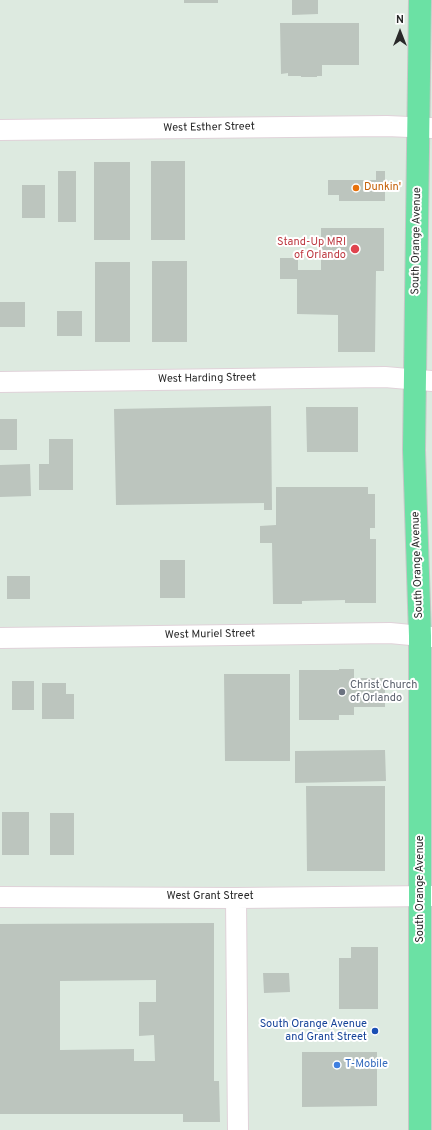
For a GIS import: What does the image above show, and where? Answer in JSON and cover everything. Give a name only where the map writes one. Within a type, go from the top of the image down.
[{"type":"main road","name":"South Orange Avenue","points":[[420,0],[425,128],[423,381],[414,450],[426,637],[426,896],[420,1032],[420,1130]]},
{"type":"street","name":"West Esther Street","points":[[0,130],[387,126],[425,128]]},
{"type":"street","name":"West Harding Street","points":[[0,382],[385,377],[423,381]]},
{"type":"street","name":"West Muriel Street","points":[[0,638],[390,633],[426,637]]},
{"type":"street","name":"West Grant Street","points":[[0,897],[236,898],[426,896]]},
{"type":"street","points":[[236,898],[238,1130]]},
{"type":"building","points":[[184,0],[218,0],[218,3],[184,3]]},
{"type":"building","points":[[292,0],[318,0],[318,14],[292,15]]},
{"type":"building","points":[[280,23],[359,23],[359,65],[322,65],[322,76],[317,77],[288,76],[288,73],[281,74]]},
{"type":"building","points":[[151,161],[185,161],[185,240],[151,240]]},
{"type":"building","points":[[94,162],[130,162],[130,240],[94,240]]},
{"type":"building","points":[[58,171],[76,171],[76,222],[58,222]]},
{"type":"building","name":"Dunkin'","points":[[376,171],[385,171],[385,201],[339,201],[339,195],[328,195],[328,180],[376,180]]},
{"type":"building","points":[[22,185],[45,185],[45,218],[22,218]]},
{"type":"building","points":[[321,228],[384,228],[384,271],[376,271],[375,352],[338,352],[338,315],[297,314],[297,279],[280,279],[280,258],[298,258],[298,270],[321,270]]},
{"type":"building","points":[[152,261],[187,261],[187,342],[152,342]]},
{"type":"building","points":[[95,262],[130,262],[130,342],[95,342]]},
{"type":"building","points":[[0,302],[25,302],[25,327],[0,327]]},
{"type":"building","points":[[57,311],[82,311],[82,336],[57,336]]},
{"type":"building","points":[[271,406],[272,510],[264,510],[264,503],[116,505],[114,409]]},
{"type":"building","points":[[306,407],[358,407],[358,452],[307,452]]},
{"type":"building","points":[[0,419],[17,419],[17,450],[0,450]]},
{"type":"building","points":[[49,439],[73,439],[73,490],[39,490],[39,464],[49,464]]},
{"type":"building","points":[[30,464],[31,496],[0,497],[0,465]]},
{"type":"building","points":[[276,487],[368,487],[368,494],[375,494],[375,528],[370,528],[370,539],[376,539],[376,603],[345,603],[345,600],[302,601],[302,604],[273,604],[272,543],[260,543],[260,526],[276,525]]},
{"type":"building","points":[[160,560],[185,560],[185,598],[160,598]]},
{"type":"building","points":[[7,576],[30,576],[30,599],[7,599]]},
{"type":"building","name":"Christ Church of Orlando","points":[[354,669],[354,678],[385,678],[385,707],[354,707],[354,715],[339,715],[339,720],[299,720],[299,670]]},
{"type":"building","points":[[224,674],[290,674],[290,761],[225,761]]},
{"type":"building","points":[[12,681],[34,681],[34,710],[12,710]]},
{"type":"building","points":[[42,683],[66,683],[66,694],[74,694],[74,719],[42,719]]},
{"type":"building","points":[[385,750],[386,781],[295,783],[295,751]]},
{"type":"building","points":[[306,786],[385,786],[385,871],[307,871]]},
{"type":"building","points":[[2,812],[29,812],[29,855],[2,855]]},
{"type":"building","points":[[50,813],[74,813],[74,855],[50,855]]},
{"type":"building","points":[[214,923],[214,1081],[219,1081],[220,1122],[183,1122],[183,1114],[0,1114],[0,924]],"holes":[[[156,980],[156,1002],[139,1002],[139,1036],[154,1035],[155,1061],[134,1061],[134,1049],[60,1050],[60,981]]]},
{"type":"building","points":[[351,947],[378,947],[378,1009],[339,1009],[339,958],[351,958]]},
{"type":"building","points":[[263,973],[289,973],[290,992],[264,993]]},
{"type":"building","points":[[302,1052],[377,1052],[377,1106],[302,1107]]},
{"type":"place","name":"Dunkin'","points":[[356,188]]},
{"type":"place","name":"Stand-Up MRI of Orlando","points":[[355,249]]},
{"type":"place","name":"Christ Church of Orlando","points":[[342,692]]},
{"type":"place","name":"South Orange Avenue and Grant Street","points":[[375,1031]]},
{"type":"place","name":"T-Mobile","points":[[337,1065]]}]
